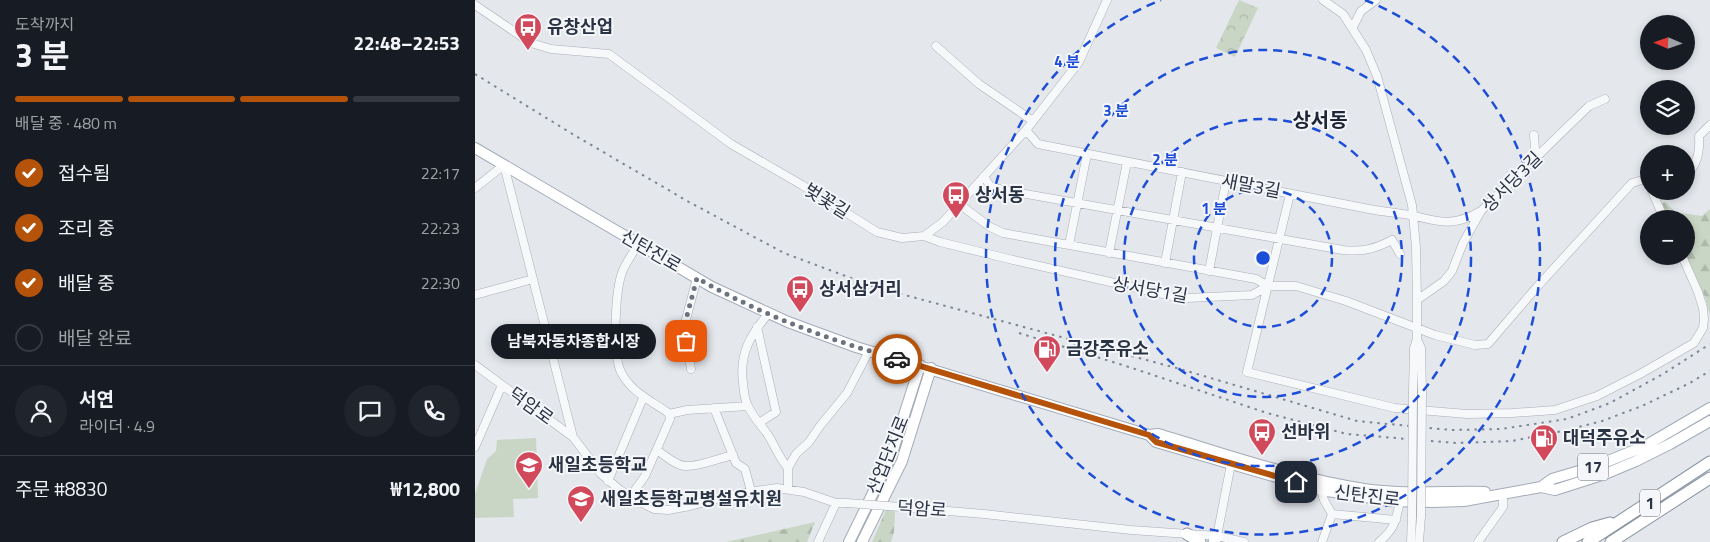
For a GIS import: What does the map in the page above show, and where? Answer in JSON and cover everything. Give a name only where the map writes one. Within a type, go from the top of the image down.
[{"type":"highway","name":"1","points":[[1588,542],[1710,462]]},
{"type":"highway","name":"1","points":[[1611,542],[1710,478]]},
{"type":"highway","points":[[1563,542],[1592,528],[1624,520]]},
{"type":"highway","points":[[1187,534],[1200,542]]},
{"type":"main road","name":"신탄진로","points":[[475,148],[712,287],[788,322],[869,351],[931,368],[1149,435],[1156,442],[1314,479],[1364,489],[1432,494],[1467,492],[1503,493]]},
{"type":"main road","name":"산업단지로","points":[[849,542],[891,456],[920,365]]},
{"type":"main road","name":"산업단지로","points":[[862,542],[901,461],[931,368]]},
{"type":"main road","name":"신탄진로","points":[[1541,487],[1552,478],[1596,466],[1637,450],[1710,408]]},
{"type":"main road","name":"신탄진로","points":[[1232,460],[1321,490],[1400,501],[1464,501],[1541,487],[1555,490],[1605,474],[1670,444],[1710,421]]},
{"type":"street","points":[[924,236],[943,222],[1033,122],[1079,62],[1107,0]]},
{"type":"street","points":[[1323,0],[1342,13],[1353,28],[1366,50],[1377,76],[1414,216],[1417,339],[1414,348],[1410,541]]},
{"type":"street","points":[[1353,28],[1361,11],[1377,0]]},
{"type":"street","name":"벚꽃길","points":[[475,5],[531,43],[551,49],[609,54],[731,144],[802,185],[877,232],[902,238],[924,236]]},
{"type":"street","points":[[936,46],[979,84],[1033,122]]},
{"type":"street","name":"상서당3길","points":[[1417,300],[1444,281],[1452,271],[1463,244],[1481,211],[1589,106],[1605,99]]},
{"type":"street","points":[[1695,162],[1700,151],[1699,136],[1710,126]]},
{"type":"street","name":"새말3길","points":[[1026,130],[1037,144],[1428,220],[1449,223],[1469,218],[1481,211]]},
{"type":"street","points":[[1532,163],[1535,149],[1534,135]]},
{"type":"street","points":[[1069,245],[1087,154]]},
{"type":"street","points":[[1109,253],[1127,162]]},
{"type":"street","points":[[475,188],[504,165],[573,437]]},
{"type":"street","points":[[1165,263],[1182,172]]},
{"type":"street","points":[[984,176],[990,186],[1003,190],[1354,252],[1376,248],[1391,240],[1400,254]]},
{"type":"street","points":[[1209,271],[1225,181]]},
{"type":"street","name":"상서당1길","points":[[924,236],[940,242],[1009,259],[1172,296],[1187,298],[1252,295],[1268,286],[1296,286],[1346,301],[1417,328],[1475,345],[1488,344],[1536,288],[1632,183],[1640,182]]},
{"type":"street","points":[[1290,194],[1247,372],[1395,408],[1467,414],[1555,410],[1597,396],[1694,343],[1703,328],[1703,308],[1686,265]]},
{"type":"street","points":[[959,204],[990,227],[1003,233],[1256,279],[1268,286]]},
{"type":"street","points":[[638,243],[623,271],[618,301],[615,340],[621,371],[643,398],[661,407],[669,414]]},
{"type":"street","points":[[691,369],[684,327],[697,278]]},
{"type":"street","points":[[475,295],[533,279]]},
{"type":"street","points":[[769,313],[748,341],[742,364],[745,399],[781,460],[788,468]]},
{"type":"street","points":[[757,327],[776,412],[759,423]]},
{"type":"street","points":[[1417,339],[1421,348],[1422,392],[1420,541]]},
{"type":"street","points":[[788,489],[788,468],[796,454],[809,442],[847,393],[869,351]]},
{"type":"street","name":"덕암로","points":[[475,365],[573,437],[608,481],[631,497],[654,509],[667,510],[751,491],[777,488],[788,489],[836,503],[984,514],[1131,530],[1187,534],[1217,540],[1244,542]]},
{"type":"street","points":[[475,447],[477,435],[502,385]]},
{"type":"street","points":[[608,481],[643,398]]},
{"type":"street","points":[[669,414],[687,410],[748,406]]},
{"type":"street","points":[[714,408],[736,462],[745,469],[751,491]]},
{"type":"street","points":[[631,497],[645,476],[657,450],[667,428],[669,414]]},
{"type":"street","points":[[657,450],[685,466],[733,455]]},
{"type":"street","points":[[1217,540],[1232,460]]},
{"type":"street","points":[[1321,490],[1332,514],[1322,542]]},
{"type":"street","points":[[1478,542],[1503,507],[1503,493]]},
{"type":"street","points":[[1379,542],[1390,534],[1396,520],[1400,501]]},
{"type":"street","points":[[818,542],[836,503]]},
{"type":"street","points":[[1332,514],[1396,520]]},
{"type":"green space","points":[[1239,0],[1258,8],[1235,57],[1216,48]]},
{"type":"green space","points":[[1666,202],[1673,210],[1665,210],[1662,203]]},
{"type":"green space","points":[[1710,209],[1710,315],[1705,297],[1690,265],[1695,265],[1695,215],[1702,216]]},
{"type":"green space","points":[[536,438],[538,498],[513,499],[514,517],[475,518],[475,494],[487,459],[496,451],[497,440]]},
{"type":"green space","points":[[886,510],[895,511],[894,532],[891,542],[872,542]]},
{"type":"green space","points":[[815,522],[807,542],[726,542]]},
{"type":"railway","points":[[475,74],[574,135],[689,202],[784,253],[875,287],[1180,369],[1357,421],[1451,430],[1501,429],[1567,419],[1610,403],[1663,374],[1710,344]]},
{"type":"railway","points":[[1019,333],[1267,413],[1347,434],[1456,443],[1512,441],[1602,421],[1642,406],[1710,371]]},
{"type":"way so far","points":[[686,341],[684,327],[697,278],[712,287],[788,322],[856,347],[897,359]]},
{"type":"place","name":"유창산업","points":[[528,51]]},
{"type":"place","name":"상서동","points":[[956,219]]},
{"type":"place","name":"상서삼거리","points":[[800,313]]},
{"type":"place","name":"남북자동차종합시장","points":[[686,341]]},
{"type":"place","name":"금강주유소","points":[[1047,373]]},
{"type":"place","name":"선바위","points":[[1262,456]]},
{"type":"place","name":"대덕주유소","points":[[1544,462]]},
{"type":"place","name":"새일초등학교","points":[[529,489]]},
{"type":"place","name":"새일초등학교병설유치원","points":[[581,523]]},
{"type":"district","name":"상서동","points":[[1320,120]]},
{"type":"route","points":[[897,359],[1149,435],[1156,442],[1296,482]]}]
